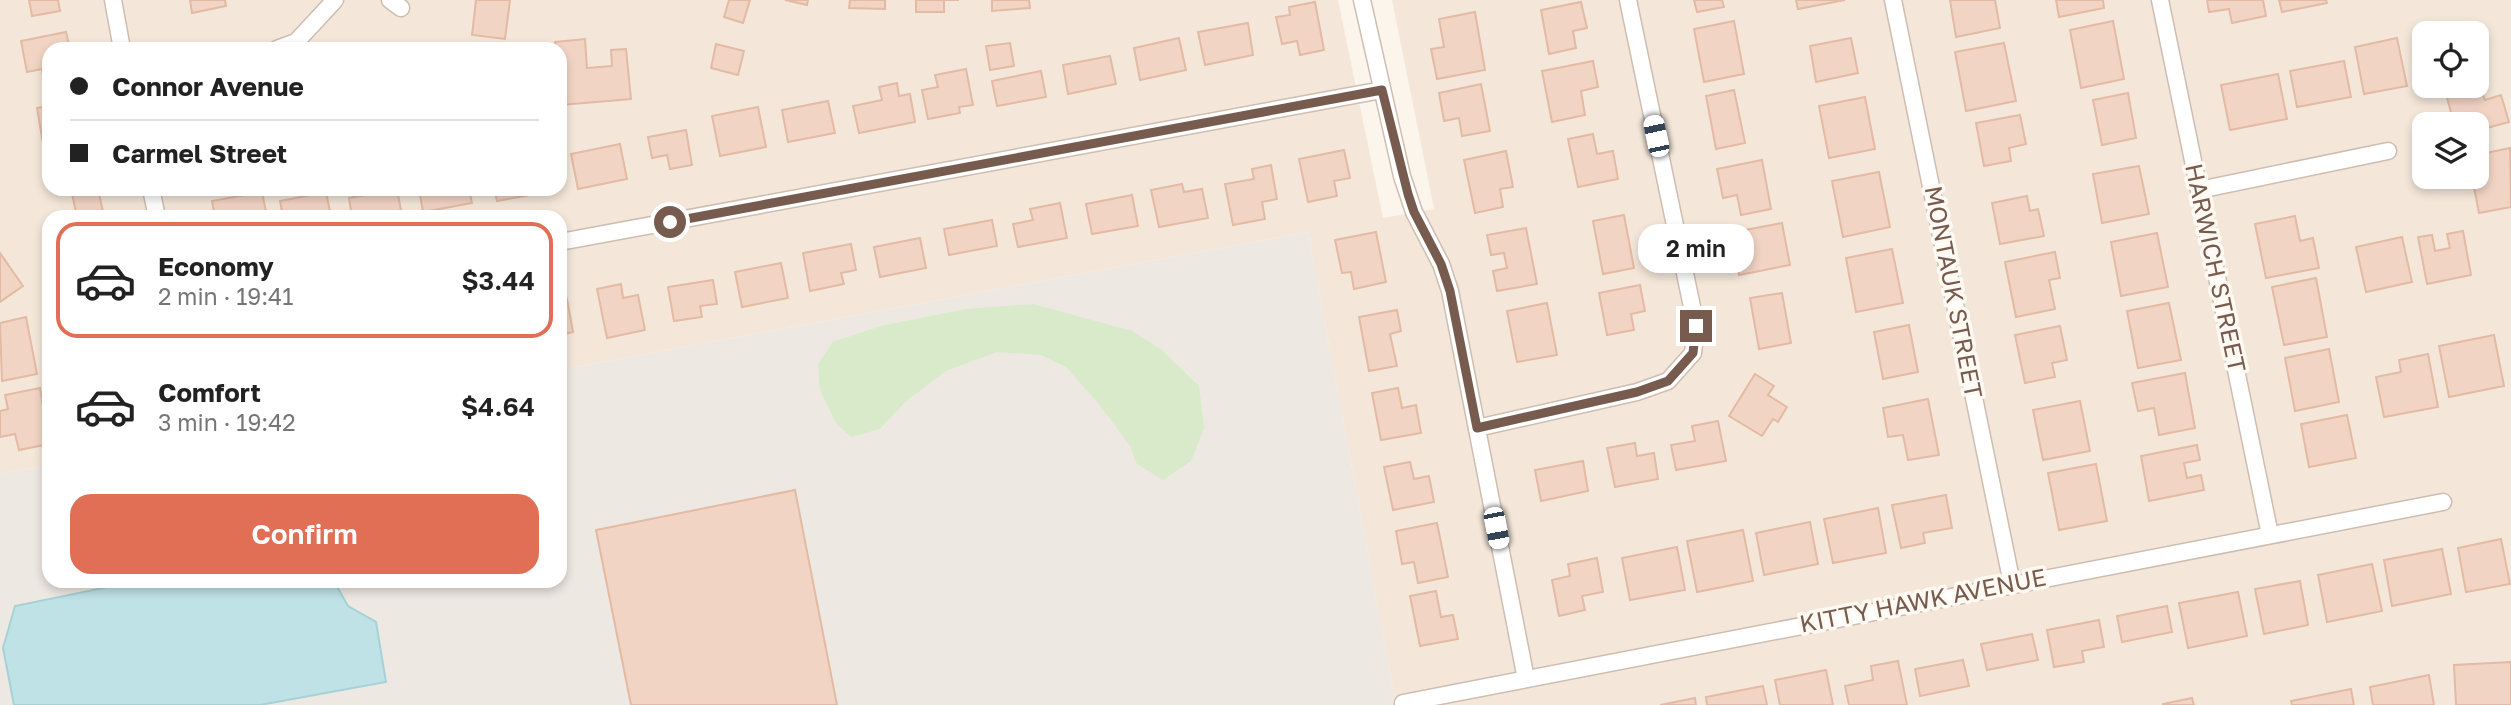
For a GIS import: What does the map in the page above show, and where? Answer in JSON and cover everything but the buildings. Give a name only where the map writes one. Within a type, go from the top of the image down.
[{"type":"street","points":[[113,0],[121,42]]},
{"type":"street","points":[[294,42],[335,0]]},
{"type":"street","points":[[1363,0],[1410,200],[1441,264],[1450,291],[1526,679]]},
{"type":"street","points":[[1477,428],[1637,392],[1668,381],[1693,353],[1696,326],[1628,0]]},
{"type":"street","name":"MONTAUK STREET","points":[[1894,0],[2011,584]]},
{"type":"street","name":"HARWICH STREET","points":[[2160,0],[2270,535]]},
{"type":"street","points":[[567,241],[1382,90]]},
{"type":"street","points":[[2199,190],[2388,150]]},
{"type":"street","name":"KITTY HAWK AVENUE","points":[[1403,703],[2443,502]]},
{"type":"shaded area","points":[[0,0],[1338,0],[1383,218],[1434,209],[1392,0],[2511,0],[2511,705],[1396,705],[1308,232],[567,369],[567,210],[42,210],[42,466],[0,474]]},
{"type":"shaded area","points":[[1308,232],[1396,705],[0,705],[0,474],[42,466],[42,588],[567,588],[567,369]]},
{"type":"green space","points":[[1033,304],[1132,331],[1162,350],[1199,386],[1204,428],[1191,461],[1163,480],[1137,464],[1130,446],[1099,404],[1066,367],[1041,355],[997,352],[946,371],[905,402],[880,429],[851,437],[836,423],[820,390],[818,364],[833,342],[881,326],[966,309]]},
{"type":"water","points":[[103,588],[338,588],[348,606],[376,622],[386,682],[260,705],[14,705],[3,648],[15,606]]},
{"type":"route","points":[[670,222],[1382,90],[1402,176],[1414,212],[1441,264],[1450,291],[1477,428],[1637,392],[1668,381],[1693,353],[1696,326]]}]
